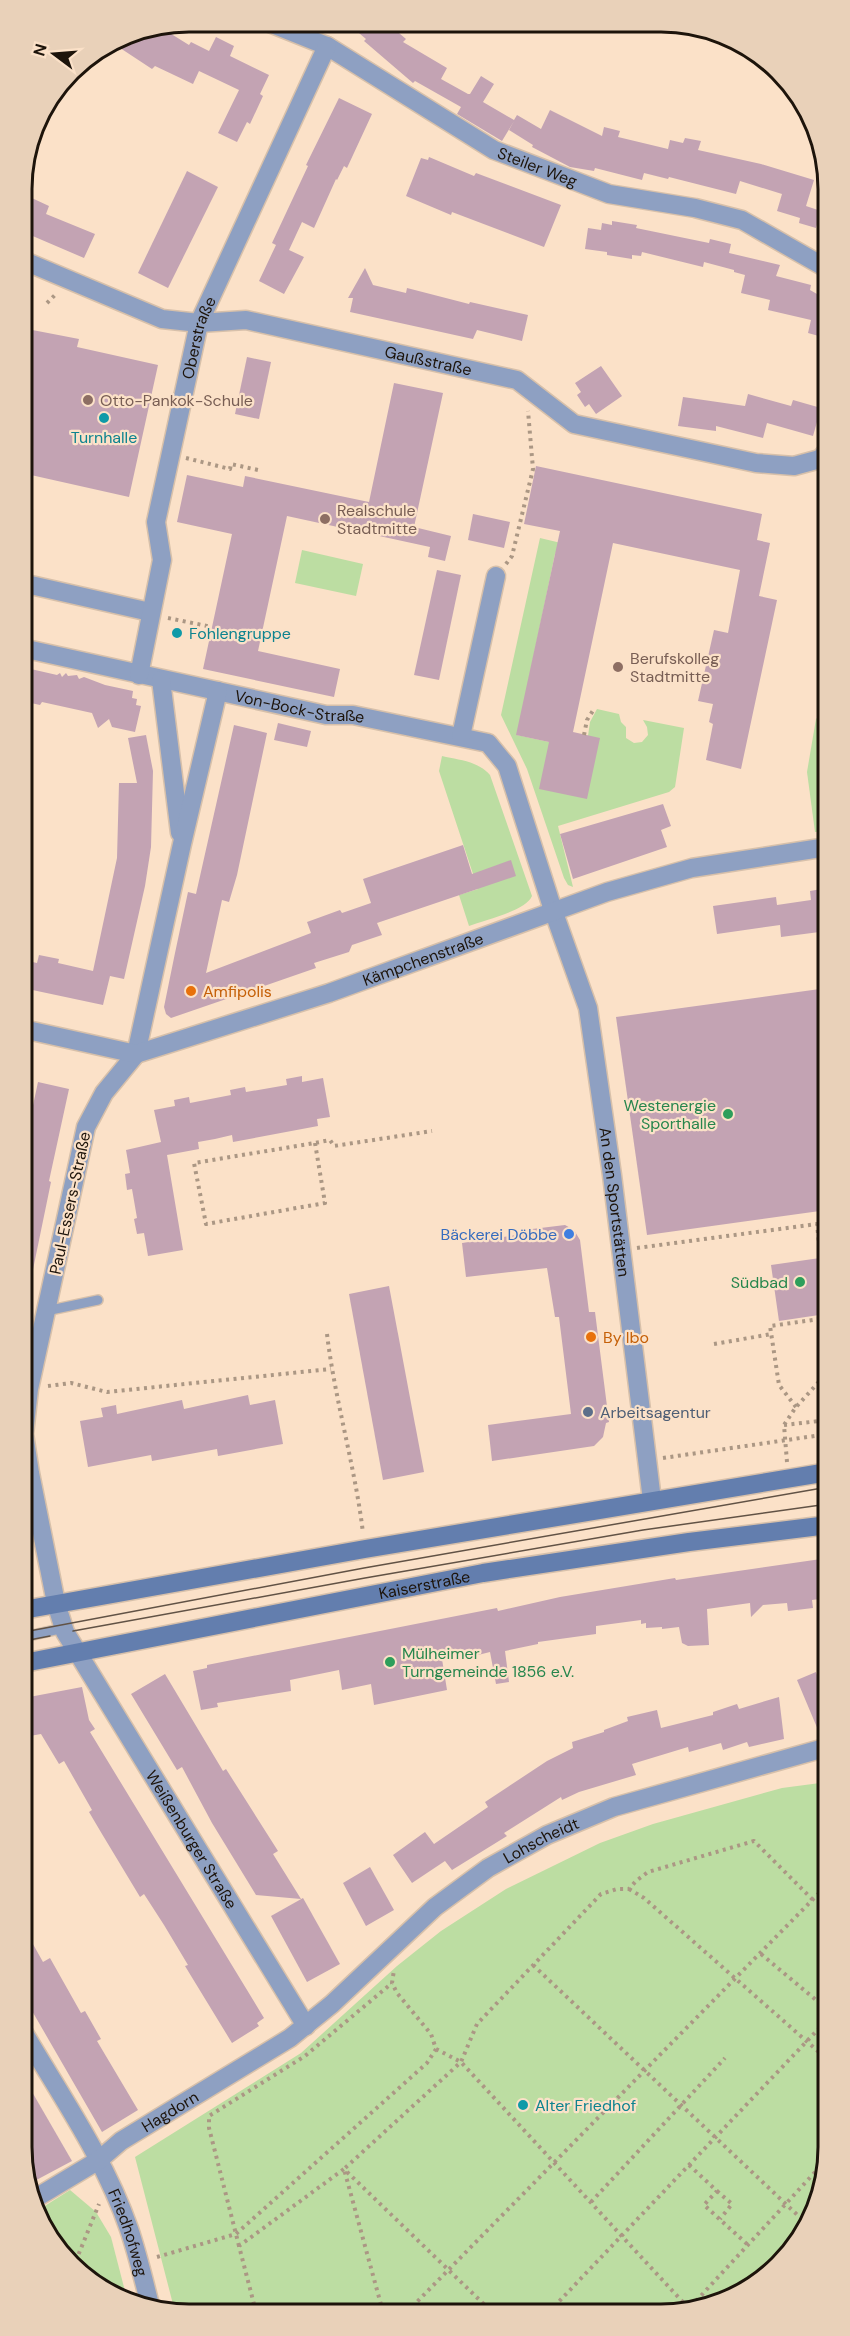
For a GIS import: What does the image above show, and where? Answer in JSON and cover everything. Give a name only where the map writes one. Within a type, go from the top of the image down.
[{"type":"main road","points":[[32,1608],[365,1549],[818,1474]]},
{"type":"main road","name":"Kaiserstraße","points":[[32,1661],[483,1573],[689,1542],[818,1526]]},
{"type":"street","name":"Steiler Weg","points":[[293,32],[327,46],[494,150],[609,194],[695,208],[742,220],[818,263]]},
{"type":"street","name":"Oberstraße","points":[[139,675],[162,560],[156,522],[199,323],[327,46]]},
{"type":"street","name":"Gaußstraße","points":[[32,265],[162,319],[199,323],[246,320],[517,380],[574,424],[756,463],[794,466],[818,460]]},
{"type":"street","points":[[461,736],[496,576]]},
{"type":"street","points":[[32,586],[150,612]]},
{"type":"street","points":[[32,650],[139,675]]},
{"type":"street","name":"Von-Bock-Straße","points":[[139,675],[326,715],[353,715],[488,743],[507,766],[553,910]]},
{"type":"street","name":"Paul-Essers-Straße","points":[[161,680],[182,844]]},
{"type":"street","name":"Paul-Essers-Straße","points":[[32,1375],[86,1127],[104,1094],[136,1054],[218,692]]},
{"type":"street","name":"Kämpchenstraße","points":[[136,1054],[329,993],[607,892],[692,868],[818,848]]},
{"type":"street","name":"An den Sportstätten","points":[[553,910],[588,1008],[612,1175],[652,1500]]},
{"type":"street","points":[[32,1031],[136,1054]]},
{"type":"street","name":"Paul-Essers-Straße","points":[[32,1499],[64,1628]]},
{"type":"street","name":"Weißenburger Straße","points":[[64,1628],[76,1652],[306,2026]]},
{"type":"street","name":"Lohscheidt","points":[[306,2026],[435,1907],[488,1868],[547,1835],[614,1807],[818,1750]]},
{"type":"street","name":"Hagdorn","points":[[39,2196],[99,2160],[122,2141],[306,2026]]},
{"type":"street","points":[[32,2047],[99,2160]]},
{"type":"street","name":"Friedhofweg","points":[[99,2160],[129,2228],[148,2299]]},
{"type":"lane","points":[[46,1311],[98,1300]]},
{"type":"lane","points":[[32,1635],[64,1628]]},
{"type":"path","points":[[47,303],[52,298]]},
{"type":"path","points":[[496,576],[512,556],[533,469],[526,389]]},
{"type":"path","points":[[171,454],[230,469],[231,464],[258,470]]},
{"type":"path","points":[[175,619],[212,627]]},
{"type":"path","points":[[584,735],[587,720],[594,709]]},
{"type":"path","points":[[315,1143],[325,1203],[207,1224],[194,1163],[330,1140],[333,1146],[432,1131]]},
{"type":"path","points":[[620,1250],[817,1224],[818,1234]]},
{"type":"path","points":[[796,1407],[779,1385],[770,1326],[818,1319]]},
{"type":"path","points":[[327,1334],[331,1369],[351,1455],[365,1549]]},
{"type":"path","points":[[714,1344],[772,1334]]},
{"type":"path","points":[[71,1383],[107,1392],[331,1369]]},
{"type":"path","points":[[788,1478],[784,1425],[796,1407],[818,1384]]},
{"type":"path","points":[[784,1425],[818,1421]]},
{"type":"path","points":[[647,1460],[818,1435]]},
{"type":"path","points":[[629,1889],[648,1872],[754,1841],[814,1901]]},
{"type":"path","points":[[239,2246],[344,2169],[461,2062],[477,2024],[601,1894],[617,1888],[629,1889],[644,1898],[818,2052]]},
{"type":"path","points":[[415,2304],[818,1896]]},
{"type":"path","points":[[761,1954],[818,2002]]},
{"type":"path","points":[[395,1964],[392,1983],[397,1993],[431,2034],[436,2049],[461,2062],[682,2303]]},
{"type":"path","points":[[533,1965],[801,2219]]},
{"type":"path","points":[[556,2304],[818,2030]]},
{"type":"path","points":[[157,2257],[236,2234],[427,2063],[436,2049]]},
{"type":"path","points":[[591,2202],[726,2058]]},
{"type":"path","points":[[209,2128],[254,2304]]},
{"type":"path","points":[[689,2165],[732,2204],[720,2219]]},
{"type":"path","points":[[344,2169],[484,2304]]},
{"type":"path","points":[[344,2169],[381,2304]]},
{"type":"path","points":[[700,2299],[816,2171]]},
{"type":"path","points":[[78,2257],[110,2182]]},
{"type":"path","points":[[717,2191],[704,2205],[748,2245]]},
{"type":"green space","points":[[540,538],[561,543],[555,554],[517,735],[549,742],[588,736],[590,722],[597,709],[619,714],[621,722],[626,727],[626,738],[634,743],[642,742],[648,735],[643,720],[684,728],[675,787],[669,792],[558,826],[573,887],[568,885],[564,878],[527,769],[501,715]]},
{"type":"green space","points":[[302,550],[363,564],[356,596],[295,583]]},
{"type":"green space","points":[[818,717],[818,832],[815,832],[807,772]]},
{"type":"green space","points":[[442,756],[474,764],[490,775],[532,896],[513,911],[469,926],[459,895],[478,889],[439,771]]},
{"type":"green space","name":"Alter Friedhof","points":[[818,1783],[818,2157],[813,2188],[802,2217],[792,2235],[779,2251],[757,2272],[731,2288],[712,2296],[682,2303],[173,2303],[135,2157],[301,2053],[397,1966],[441,1931],[506,1889],[600,1843],[653,1824],[782,1788]]},
{"type":"green space","points":[[70,2190],[96,2212],[111,2237],[125,2290],[93,2272],[78,2258],[64,2243],[43,2207]]},
{"type":"building","points":[[358,32],[398,32],[406,39],[403,42],[447,68],[441,79],[470,94],[481,76],[494,84],[483,102],[514,120],[517,115],[541,129],[550,110],[602,136],[604,127],[620,131],[618,137],[668,149],[670,140],[683,143],[685,138],[701,141],[698,150],[761,164],[814,180],[806,206],[818,210],[816,228],[799,223],[800,218],[777,211],[782,194],[740,181],[736,194],[669,177],[668,179],[644,173],[642,180],[595,168],[594,171],[570,167],[532,147],[533,145],[509,130],[514,121],[502,141],[457,114],[461,107],[415,81],[413,83],[364,41],[366,39]]},
{"type":"building","points":[[170,33],[189,45],[191,42],[209,51],[216,37],[234,46],[230,56],[269,75],[260,94],[263,96],[250,124],[247,122],[237,142],[218,133],[239,90],[199,71],[193,84],[155,66],[152,69],[120,48],[148,37]]},
{"type":"building","points":[[339,98],[372,114],[347,168],[344,166],[336,179],[314,228],[302,222],[289,250],[304,257],[284,294],[259,281],[276,245],[272,243],[308,166],[306,165]]},
{"type":"building","points":[[429,157],[474,176],[476,173],[561,205],[544,247],[452,212],[451,215],[406,196],[421,158],[428,160]]},
{"type":"building","points":[[187,171],[218,187],[168,288],[138,273]]},
{"type":"building","points":[[32,198],[49,206],[46,214],[95,234],[84,258],[32,236]]},
{"type":"building","points":[[612,221],[709,243],[710,239],[731,244],[729,253],[780,265],[776,276],[811,285],[810,290],[817,294],[818,290],[818,336],[808,333],[811,320],[768,310],[770,300],[741,293],[745,275],[734,272],[734,270],[704,262],[703,267],[642,252],[641,256],[632,255],[632,259],[585,249],[588,228],[601,230],[602,223],[612,225]]},
{"type":"building","points":[[365,268],[373,285],[406,293],[407,288],[469,304],[470,302],[528,315],[522,341],[477,330],[473,339],[350,312],[353,298],[348,298]]},
{"type":"building","name":"Turnhalle","points":[[32,330],[79,339],[77,347],[158,365],[129,497],[32,475]]},
{"type":"building","points":[[247,357],[271,362],[259,419],[235,414]]},
{"type":"building","points":[[601,366],[622,396],[596,414],[589,404],[585,407],[577,395],[581,392],[575,383]]},
{"type":"building","points":[[394,383],[443,393],[414,527],[451,536],[445,561],[428,557],[430,547],[287,516],[258,651],[340,669],[334,697],[203,669],[232,534],[177,522],[187,475],[243,487],[245,476],[369,502]]},
{"type":"building","points":[[748,394],[791,406],[793,400],[818,407],[818,418],[813,436],[767,423],[763,438],[716,426],[716,431],[678,426],[683,397],[745,406]]},
{"type":"building","points":[[536,466],[762,514],[757,540],[770,543],[759,596],[777,600],[741,769],[706,760],[713,724],[709,722],[713,704],[698,701],[714,630],[728,633],[740,570],[613,543],[573,732],[600,738],[587,799],[539,789],[549,742],[516,735],[560,531],[524,524]]},
{"type":"building","points":[[473,514],[510,522],[504,548],[468,540]]},
{"type":"building","points":[[437,570],[461,575],[439,680],[414,675]]},
{"type":"building","points":[[32,669],[57,675],[60,673],[62,677],[66,673],[68,676],[77,675],[79,679],[84,677],[105,685],[133,691],[132,698],[137,699],[136,705],[141,706],[135,732],[112,727],[109,719],[98,728],[92,713],[42,702],[40,705],[32,703]]},
{"type":"building","points":[[278,723],[311,731],[307,747],[274,740]]},
{"type":"building","points":[[234,725],[267,733],[237,875],[229,902],[222,900],[206,973],[311,933],[307,922],[340,910],[342,913],[371,903],[363,879],[463,845],[472,874],[511,860],[516,876],[377,923],[382,935],[352,945],[349,952],[314,963],[316,968],[171,1018],[166,1014],[164,1007],[188,892],[196,894]]},
{"type":"building","points":[[146,735],[153,771],[151,847],[145,886],[124,979],[110,976],[103,1005],[32,990],[32,962],[37,963],[39,955],[59,959],[58,963],[93,971],[117,858],[119,783],[137,783],[128,738]]},
{"type":"building","points":[[663,804],[671,826],[661,830],[667,847],[573,879],[560,834]]},
{"type":"building","points":[[818,890],[818,932],[781,937],[780,925],[717,934],[713,906],[776,897],[777,905],[811,900],[810,891]]},
{"type":"building","name":"Westenergie Sporthalle","points":[[818,989],[818,1211],[647,1235],[616,1017]]},
{"type":"building","points":[[302,1076],[302,1082],[323,1078],[330,1117],[317,1119],[318,1126],[233,1142],[232,1135],[198,1142],[199,1149],[167,1155],[183,1250],[148,1256],[144,1233],[137,1234],[132,1189],[127,1190],[125,1174],[130,1173],[126,1150],[161,1142],[154,1110],[175,1106],[174,1100],[189,1097],[190,1103],[231,1095],[230,1090],[245,1087],[246,1092],[287,1085],[286,1079]]},
{"type":"building","points":[[38,1082],[69,1089],[32,1274],[32,1110]]},
{"type":"building","points":[[565,1225],[574,1230],[580,1240],[589,1312],[595,1312],[609,1422],[606,1423],[603,1437],[594,1446],[492,1461],[488,1425],[571,1414],[559,1317],[555,1317],[547,1268],[466,1277],[462,1243],[516,1235],[516,1231]]},
{"type":"building","name":"Südbad","points":[[818,1258],[818,1315],[779,1321],[771,1265]]},
{"type":"building","points":[[389,1286],[424,1472],[383,1480],[349,1294]]},
{"type":"building","points":[[248,1395],[250,1405],[275,1400],[283,1444],[218,1456],[217,1449],[152,1461],[151,1455],[88,1467],[80,1421],[103,1417],[101,1408],[116,1405],[117,1414],[182,1400],[184,1409]]},
{"type":"building","points":[[818,1559],[818,1599],[812,1600],[813,1608],[788,1611],[787,1603],[763,1605],[751,1617],[750,1603],[707,1609],[709,1645],[688,1646],[682,1643],[679,1627],[646,1628],[646,1623],[641,1624],[641,1620],[596,1626],[596,1634],[538,1642],[538,1644],[505,1651],[509,1682],[496,1684],[490,1652],[474,1656],[472,1649],[441,1653],[447,1690],[374,1705],[371,1684],[342,1690],[339,1670],[290,1680],[291,1691],[217,1703],[218,1707],[201,1710],[193,1671],[207,1668],[207,1665],[497,1608],[498,1611],[560,1597],[675,1578],[676,1580]]},
{"type":"building","points":[[816,1672],[818,1677],[818,1730],[797,1680]]},
{"type":"building","points":[[165,1674],[223,1771],[226,1769],[278,1851],[273,1854],[301,1899],[256,1895],[212,1823],[182,1767],[177,1770],[131,1694]]},
{"type":"building","points":[[82,1687],[89,1720],[95,1729],[90,1732],[264,2018],[257,2023],[259,2026],[232,2043],[185,1966],[188,1965],[164,1925],[144,1894],[140,1897],[102,1834],[89,1812],[92,1810],[64,1761],[59,1764],[41,1734],[32,1736],[32,1696]]},
{"type":"building","points":[[779,1697],[784,1739],[749,1747],[747,1742],[723,1750],[721,1743],[689,1752],[688,1747],[632,1764],[636,1775],[579,1792],[562,1800],[561,1797],[504,1833],[507,1836],[452,1870],[445,1861],[412,1883],[393,1855],[425,1832],[434,1844],[488,1807],[485,1802],[547,1761],[573,1748],[572,1742],[604,1732],[604,1730],[628,1721],[627,1717],[657,1710],[661,1728],[713,1715],[713,1712],[737,1704],[739,1709]]},
{"type":"building","points":[[370,1867],[394,1910],[366,1926],[343,1883]]},
{"type":"building","points":[[303,1898],[340,1964],[307,1982],[271,1916]]},
{"type":"building","points":[[32,1942],[43,1962],[50,1958],[81,2013],[85,2011],[101,2039],[97,2041],[138,2110],[102,2132],[32,2011]]},
{"type":"building","points":[[32,2092],[72,2161],[36,2180],[32,2157]]},
{"type":"tram line","points":[[32,1630],[364,1568],[818,1489]]},
{"type":"tram line","points":[[73,1631],[643,1530],[818,1505]]},
{"type":"tram line","points":[[32,1639],[50,1636]]},
{"type":"place","name":"Otto-Pankok-Schule","points":[[88,400]]},
{"type":"place","name":"Turnhalle","points":[[104,418]]},
{"type":"place","name":"Realschule Stadtmitte","points":[[325,519]]},
{"type":"place","name":"Fohlengruppe","points":[[177,633]]},
{"type":"place","name":"Berufskolleg Stadtmitte","points":[[618,667]]},
{"type":"place","name":"Amfipolis","points":[[191,991]]},
{"type":"place","name":"Westenergie Sporthalle","points":[[728,1114]]},
{"type":"place","name":"Bäckerei Döbbe","points":[[569,1234]]},
{"type":"place","name":"Südbad","points":[[800,1282]]},
{"type":"place","name":"By Ibo","points":[[591,1337]]},
{"type":"place","name":"Arbeitsagentur","points":[[588,1412]]},
{"type":"place","name":"Mülheimer Turngemeinde 1856 e.V.","points":[[390,1662]]},
{"type":"place","name":"Alter Friedhof","points":[[523,2105]]}]
